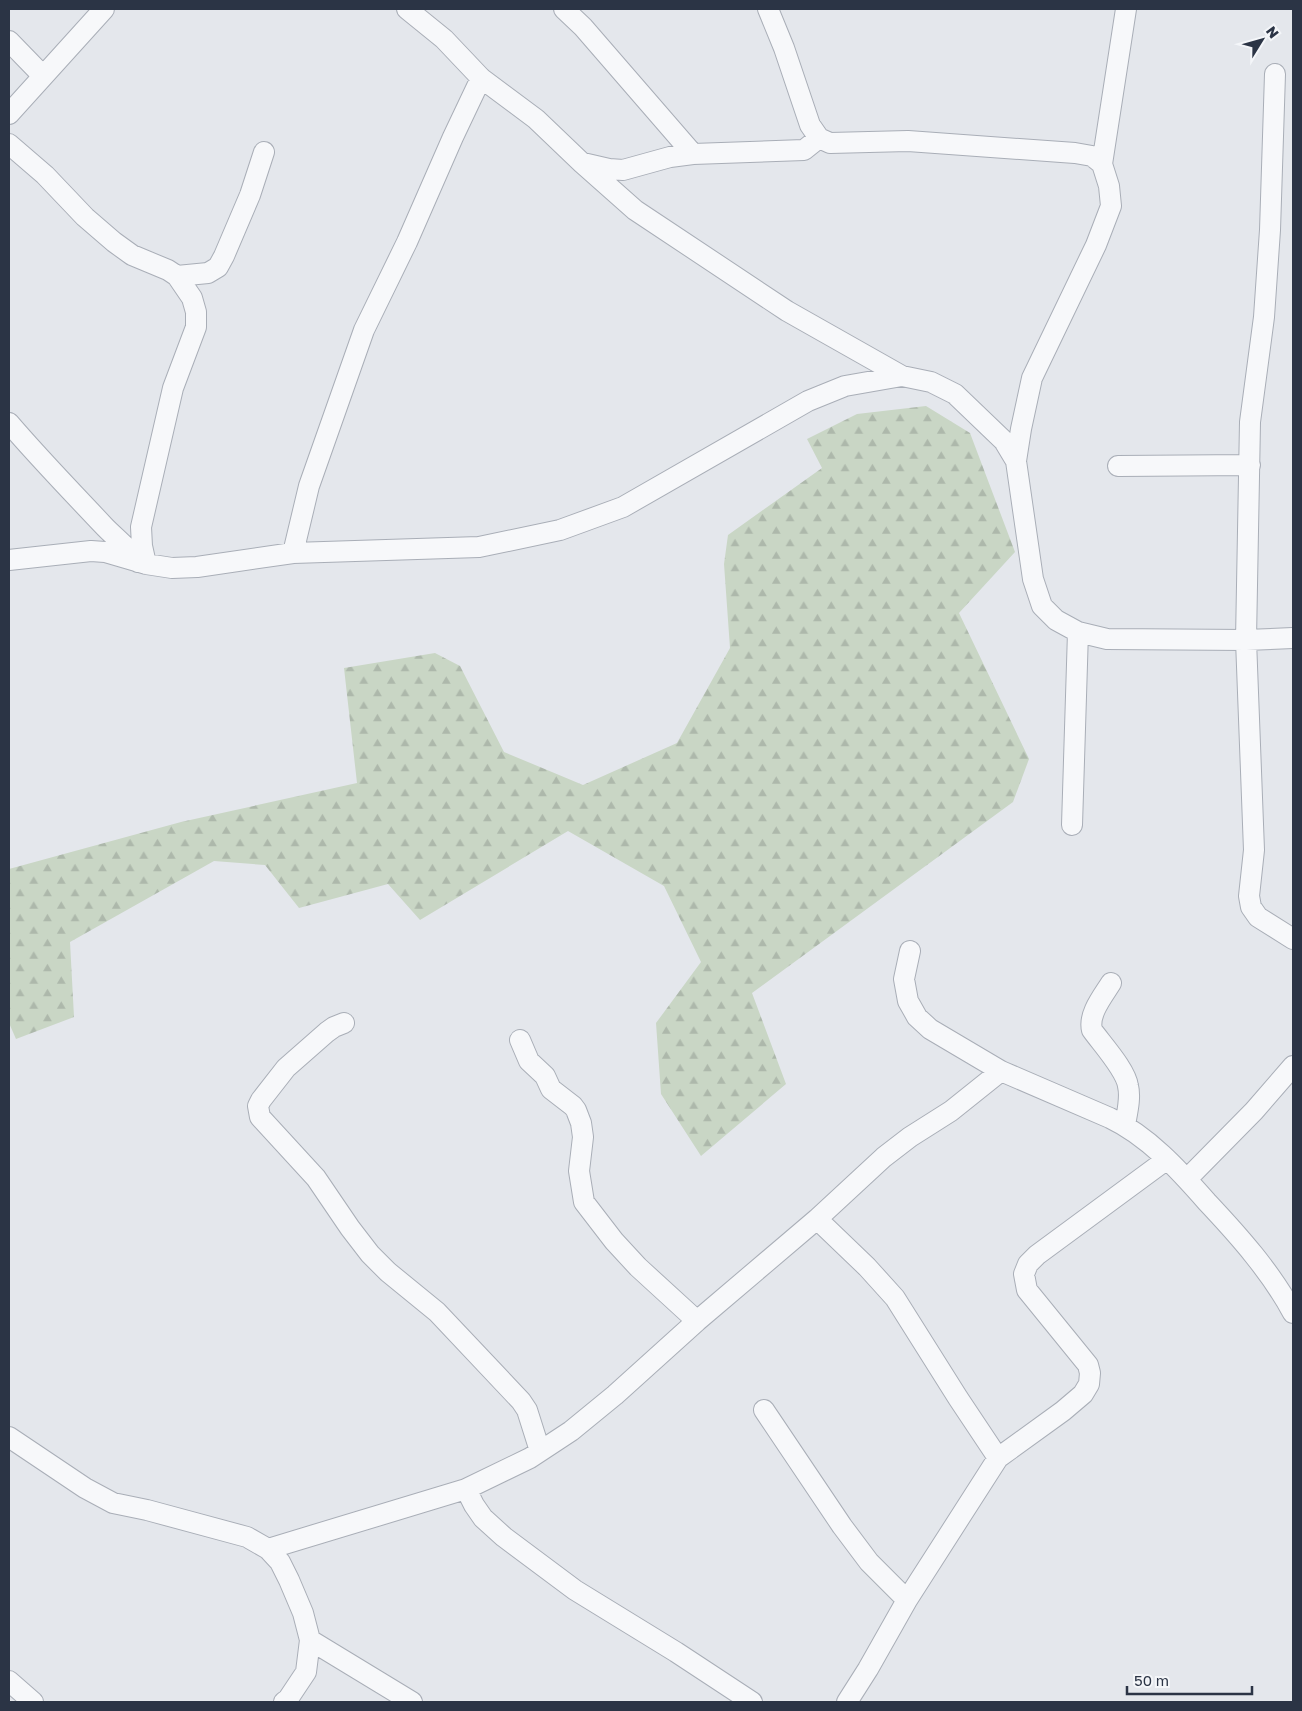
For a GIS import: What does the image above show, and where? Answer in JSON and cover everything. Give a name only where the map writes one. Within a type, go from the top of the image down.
[{"type":"street","points":[[9,114],[104,9]]},
{"type":"street","points":[[407,9],[444,39],[481,78],[536,119],[635,210],[787,311],[902,376],[931,382],[955,394],[1004,441],[1016,461]]},
{"type":"street","points":[[564,9],[583,27],[693,154]]},
{"type":"street","points":[[768,9],[784,48],[810,125],[819,138],[830,143],[908,141],[1075,153],[1092,156],[1102,164]]},
{"type":"street","points":[[1126,9],[1102,164],[1109,186],[1110,206],[1096,245],[1032,378],[1021,429],[1016,461],[1033,579],[1042,606],[1056,620],[1078,632],[1107,639],[1246,640],[1293,638]]},
{"type":"street","points":[[9,41],[44,76]]},
{"type":"street","points":[[1275,74],[1270,230],[1264,317],[1250,422],[1246,640],[1254,850],[1249,896],[1251,907],[1258,917],[1293,939]]},
{"type":"street","points":[[293,553],[309,486],[364,330],[407,242],[481,78]]},
{"type":"street","points":[[582,163],[624,170],[670,157],[693,154],[804,150],[819,138]]},
{"type":"street","points":[[9,144],[45,175],[85,218],[132,255],[168,270],[177,276],[192,298],[196,312],[196,327],[173,388],[142,527],[142,563]]},
{"type":"street","points":[[177,276],[208,273],[218,267],[250,196],[264,152]]},
{"type":"street","points":[[618,195],[618,186],[624,170]]},
{"type":"street","points":[[9,560],[91,551],[104,552],[142,563],[172,568],[197,567],[293,553],[479,547],[560,530],[623,507],[808,401],[845,386],[902,376]]},
{"type":"street","points":[[9,423],[37,456],[112,535],[142,563]]},
{"type":"street","points":[[1118,466],[1250,465]]},
{"type":"street","points":[[1072,825],[1078,632]]},
{"type":"street","points":[[910,951],[904,980],[908,1001],[917,1017],[930,1029],[1001,1071],[1125,1125],[1141,1137],[1187,1179],[1240,1237],[1283,1296],[1293,1314]]},
{"type":"street","points":[[1111,983],[1092,1016],[1091,1025],[1092,1030],[1125,1076],[1129,1099],[1125,1125]]},
{"type":"street","points":[[344,1023],[327,1032],[286,1068],[261,1100],[258,1106],[260,1117],[316,1178],[370,1254],[388,1272],[437,1312],[521,1401],[527,1410],[540,1451]]},
{"type":"street","points":[[520,1040],[529,1061],[545,1076],[551,1089],[576,1110],[581,1123],[583,1137],[578,1171],[584,1202],[614,1241],[638,1267],[697,1321]]},
{"type":"street","points":[[1187,1179],[1254,1111],[1293,1066]]},
{"type":"street","points":[[268,1549],[466,1489],[530,1458],[570,1431],[615,1395],[697,1321],[817,1219],[884,1157],[910,1137],[951,1111],[1001,1071]]},
{"type":"street","points":[[847,1702],[907,1600],[998,1458],[1064,1411],[1083,1394],[1089,1384],[1090,1373],[1088,1365],[1027,1290],[1024,1274],[1028,1264],[1037,1255],[1166,1160]]},
{"type":"street","points":[[817,1219],[867,1267],[895,1298],[998,1458]]},
{"type":"street","points":[[764,1410],[842,1526],[869,1562],[907,1600]]},
{"type":"street","points":[[9,1438],[85,1488],[113,1503],[147,1510],[247,1537],[268,1549],[280,1562],[289,1580],[303,1613],[310,1640],[306,1672],[284,1702]]},
{"type":"street","points":[[466,1489],[483,1518],[512,1543],[575,1590],[676,1652],[752,1702]]},
{"type":"street","points":[[310,1640],[412,1702]]},
{"type":"street","points":[[9,1681],[33,1702]]},
{"type":"green space","points":[[926,406],[970,433],[1015,552],[959,613],[1029,759],[1013,802],[752,993],[786,1084],[701,1156],[661,1094],[656,1023],[701,962],[664,886],[568,831],[420,920],[388,884],[299,908],[265,865],[214,861],[70,942],[74,1017],[16,1039],[9,1023],[9,869],[181,822],[357,783],[344,668],[435,653],[460,666],[504,752],[583,785],[677,743],[730,648],[724,564],[728,535],[822,468],[807,439],[857,414]]}]
